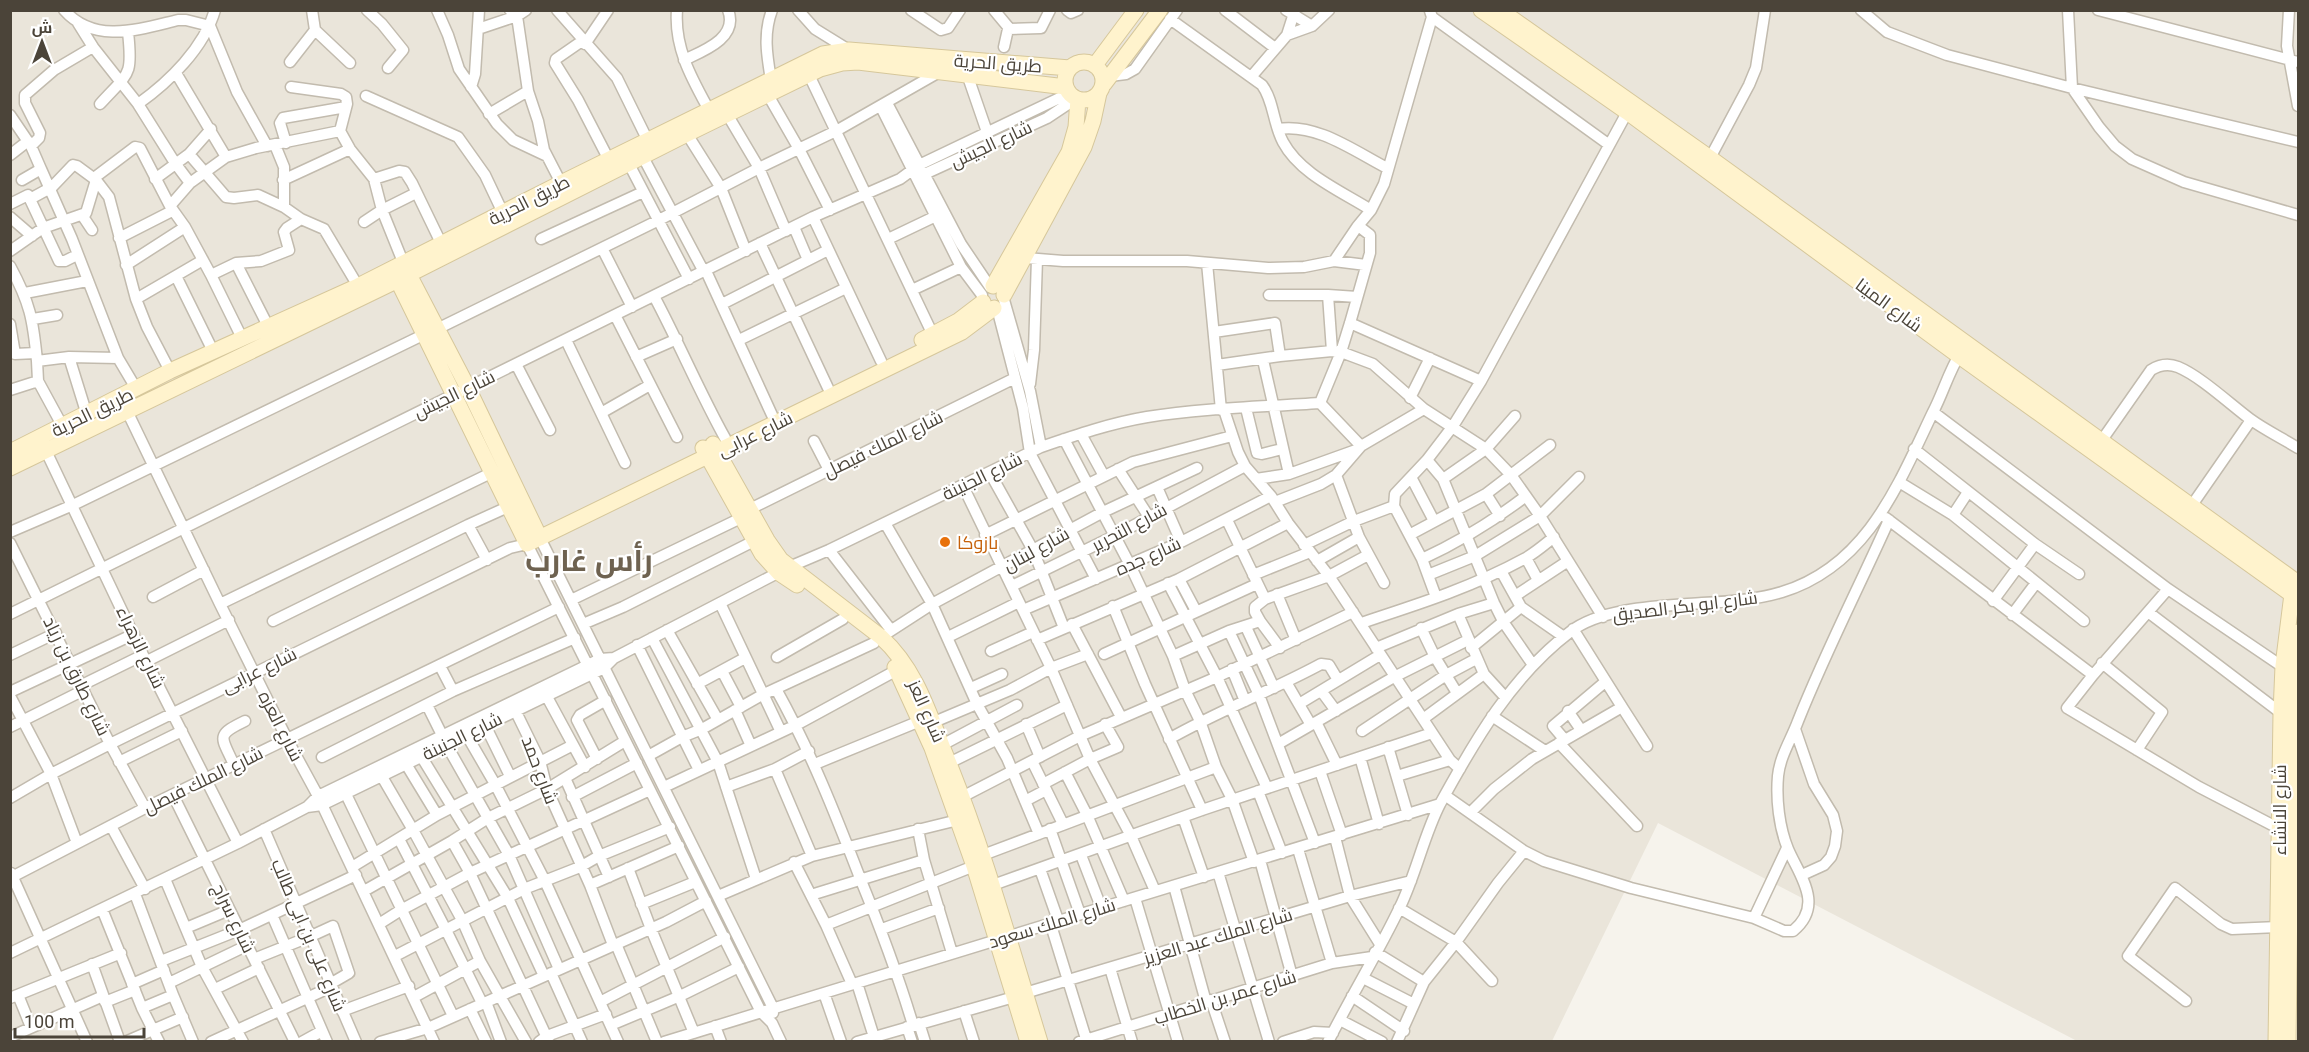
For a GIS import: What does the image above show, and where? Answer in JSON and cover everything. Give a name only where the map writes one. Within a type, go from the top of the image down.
[{"type":"main road","points":[[1095,65],[1136,10]]},
{"type":"main road","name":"شارع المينا","points":[[1481,10],[1506,16],[2296,589]]},
{"type":"main road","points":[[1104,84],[1103,75],[1095,65],[1084,61],[1070,68],[1065,78],[1073,94],[1090,99],[1104,84],[1169,13]]},
{"type":"main road","name":"طريق الحرية","points":[[10,452],[213,351],[358,286],[400,271],[441,243],[823,54],[849,50],[1023,66],[1070,68]]},
{"type":"main road","name":"طريق الحرية","points":[[10,468],[127,411],[400,271],[629,164],[727,114],[832,65],[858,62],[967,74],[1073,94]]},
{"type":"main road","name":"شارع عرابى","points":[[531,537],[713,448],[962,332],[1031,258],[1036,233],[1084,147],[1104,84]]},
{"type":"main road","name":"شارع عرابى","points":[[713,448],[772,415],[933,335],[994,298],[1069,152],[1076,127],[1073,94]]},
{"type":"main road","name":"شارع المينا","points":[[1630,107],[1710,158],[1963,349],[2102,440],[2192,505],[2296,589]]},
{"type":"main road","points":[[400,271],[531,537]]},
{"type":"main road","points":[[461,391],[510,506],[531,537]]},
{"type":"main road","name":"شارع العز","points":[[713,448],[745,514],[754,541],[767,562],[784,570],[882,637],[905,663],[927,722],[932,748],[958,820],[978,861],[993,885],[1003,937]]},
{"type":"main road","name":"شارع العز","points":[[745,514],[771,546],[784,570],[843,618],[882,637],[897,670],[942,745],[962,797],[978,861],[1003,937],[1019,995],[1028,1041]]},
{"type":"main road","name":"شارع الانشاء","points":[[2288,1041],[2288,671],[2296,589]]},
{"type":"main road","name":"شارع الانشاء","points":[[2276,1041],[2280,713],[2298,632]]},
{"type":"main road","name":"شارع العز","points":[[1019,995],[1040,1041]]},
{"type":"street","points":[[63,10],[78,23],[93,47],[138,104],[190,183]]},
{"type":"street","points":[[138,104],[163,86],[176,73],[210,26],[215,10]]},
{"type":"street","points":[[312,10],[315,30],[350,63]]},
{"type":"street","points":[[367,10],[403,50],[388,68]]},
{"type":"street","points":[[437,10],[448,35],[455,61],[489,114],[513,140],[547,156]]},
{"type":"street","points":[[471,87],[475,74],[479,10]]},
{"type":"street","points":[[557,10],[617,78],[648,141]]},
{"type":"street","points":[[608,10],[584,43],[556,59],[555,63],[575,95],[609,160]]},
{"type":"street","points":[[677,10],[677,33],[684,60],[709,110]]},
{"type":"street","points":[[684,60],[709,48],[725,34],[731,22],[728,10]]},
{"type":"street","points":[[771,80],[766,38],[772,10]]},
{"type":"street","points":[[798,10],[815,29],[849,50]]},
{"type":"street","points":[[911,10],[944,30],[948,28],[960,10]]},
{"type":"street","points":[[994,10],[1009,28]]},
{"type":"street","points":[[1009,28],[1043,28],[1050,10]]},
{"type":"street","points":[[1067,10],[1073,14],[1078,10]]},
{"type":"street","points":[[1251,77],[1287,35],[1312,26],[1329,10]]},
{"type":"street","points":[[1710,158],[1756,68],[1765,10]]},
{"type":"street","points":[[1861,10],[1887,32],[1974,63],[2298,142]]},
{"type":"street","points":[[2068,10],[2072,88],[2098,127],[2115,146],[2132,159],[2184,182],[2298,214]]},
{"type":"street","points":[[2098,10],[2294,61]]},
{"type":"street","points":[[2289,10],[2287,46],[2294,61],[2298,106]]},
{"type":"street","points":[[1227,11],[1275,48]]},
{"type":"street","points":[[478,29],[518,12],[528,91],[547,156],[561,183]]},
{"type":"street","points":[[1287,35],[1291,12],[1312,26]]},
{"type":"street","points":[[1169,13],[1265,88],[1278,129],[1287,148],[1298,163],[1371,210]]},
{"type":"street","points":[[1334,261],[1371,210],[1384,184],[1431,14],[1608,144]]},
{"type":"street","points":[[78,23],[108,32],[128,32],[184,15],[210,26],[237,92],[276,145],[284,166],[284,207]]},
{"type":"street","points":[[1004,48],[1006,31],[1009,28]]},
{"type":"street","points":[[290,62],[315,30]]},
{"type":"street","points":[[100,104],[127,76],[131,64],[128,32]]},
{"type":"street","points":[[10,155],[39,138],[40,133],[25,103],[26,93],[54,70],[93,47]]},
{"type":"street","points":[[10,532],[73,506],[602,249],[836,131],[941,71]]},
{"type":"street","points":[[176,73],[226,157]]},
{"type":"street","points":[[967,74],[987,132]]},
{"type":"street","points":[[808,75],[933,335]]},
{"type":"street","points":[[291,87],[341,94],[346,97],[340,131],[350,149],[374,179],[400,271]]},
{"type":"street","points":[[489,114],[528,91]]},
{"type":"street","name":"شارع الجيش","points":[[918,172],[987,132],[1073,94]]},
{"type":"street","name":"شارع الجيش","points":[[10,614],[813,217],[1047,118],[1073,94]]},
{"type":"street","points":[[768,95],[830,210]]},
{"type":"street","points":[[366,96],[458,137],[482,169],[503,213]]},
{"type":"street","points":[[25,103],[10,114],[30,143],[64,221],[118,358],[137,390]]},
{"type":"street","points":[[884,105],[918,172],[994,298],[1029,391],[1041,447]]},
{"type":"street","points":[[276,145],[283,118],[346,107]]},
{"type":"street","points":[[1436,597],[1411,534],[1394,506],[1394,497],[1398,488],[1427,460],[1453,426],[1481,381],[1630,107]]},
{"type":"street","points":[[727,114],[808,260]]},
{"type":"street","points":[[155,179],[189,154],[211,129]]},
{"type":"street","points":[[1278,129],[1311,130],[1387,168]]},
{"type":"street","points":[[119,238],[171,209],[190,183],[226,157],[340,131]]},
{"type":"street","points":[[687,134],[721,188],[746,250]]},
{"type":"street","points":[[10,251],[43,228],[87,212],[95,179],[122,156],[139,147],[171,209],[185,227],[203,260],[242,338]]},
{"type":"street","points":[[283,180],[350,149]]},
{"type":"street","points":[[189,154],[228,198],[258,195],[324,229],[358,286]]},
{"type":"street","points":[[643,157],[722,304],[772,415]]},
{"type":"street","points":[[629,164],[689,279]]},
{"type":"street","points":[[30,199],[50,188],[73,165],[95,179],[105,191],[112,205],[136,299],[147,327],[170,371]]},
{"type":"street","points":[[22,180],[41,169]]},
{"type":"street","points":[[374,179],[402,171],[412,183],[441,243]]},
{"type":"street","points":[[918,172],[934,216],[961,267],[994,298],[1023,408],[1030,453],[1096,579]]},
{"type":"street","points":[[540,239],[643,192]]},
{"type":"street","points":[[364,222],[416,193]]},
{"type":"street","points":[[10,204],[28,195],[59,261],[66,261],[77,255]]},
{"type":"street","points":[[82,215],[92,230]]},
{"type":"street","points":[[888,239],[934,216]]},
{"type":"street","points":[[10,217],[32,236]]},
{"type":"street","points":[[813,217],[881,361]]},
{"type":"street","points":[[211,275],[236,263],[261,261],[289,250],[284,232],[301,219]]},
{"type":"street","points":[[126,266],[185,227]]},
{"type":"street","points":[[1357,227],[1365,230],[1371,238],[1366,265],[1350,323],[1337,352],[1320,403],[1359,448]]},
{"type":"street","points":[[760,243],[828,388]]},
{"type":"street","points":[[602,249],[632,307]]},
{"type":"street","points":[[722,304],[828,250]]},
{"type":"street","points":[[1029,391],[1034,350],[1031,258],[1208,263],[1268,268],[1304,267],[1334,261],[1366,265]]},
{"type":"street","points":[[136,299],[203,260]]},
{"type":"street","points":[[236,263],[268,326]]},
{"type":"street","points":[[1208,263],[1223,410],[1245,466],[1273,499],[1288,523],[1329,576],[1394,678],[1450,760],[1460,769]]},
{"type":"street","points":[[10,266],[25,293],[33,319],[38,381],[63,427]]},
{"type":"street","points":[[912,290],[961,267]]},
{"type":"street","points":[[176,276],[213,351]]},
{"type":"street","points":[[25,293],[87,281]]},
{"type":"street","points":[[738,340],[846,288]]},
{"type":"street","points":[[1269,295],[1357,297]]},
{"type":"street","points":[[1328,295],[1337,352]]},
{"type":"street","points":[[654,296],[701,394],[713,448]]},
{"type":"street","points":[[33,319],[57,315]]},
{"type":"street","points":[[615,315],[677,437]]},
{"type":"street","points":[[1214,332],[1275,323],[1280,356]]},
{"type":"street","points":[[1350,323],[1481,381]]},
{"type":"street","points":[[10,324],[15,354],[36,357],[118,358]]},
{"type":"street","points":[[636,357],[676,339]]},
{"type":"street","points":[[566,340],[625,463]]},
{"type":"street","name":"شارع ابو بكر الصديق","points":[[1330,1037],[1400,908],[1443,800],[1492,716],[1533,665],[1569,633],[1603,616],[1667,606],[1755,599],[1792,589],[1815,578],[1836,563],[1885,518],[1914,449],[1963,349]]},
{"type":"street","points":[[1217,365],[1280,356],[1337,352],[1373,364],[1424,409],[1486,449],[1511,475],[1554,537],[1603,616]]},
{"type":"street","points":[[69,357],[87,415]]},
{"type":"street","points":[[1410,398],[1430,358]]},
{"type":"street","points":[[1263,360],[1289,474]]},
{"type":"street","points":[[516,364],[550,430]]},
{"type":"street","points":[[2102,440],[2151,370],[2163,365],[2178,367],[2251,420],[2298,448]]},
{"type":"street","name":"شارع الملك فيصل","points":[[571,600],[1015,378]]},
{"type":"street","points":[[10,390],[38,381]]},
{"type":"street","points":[[601,413],[650,385]]},
{"type":"street","name":"شارع الجنينة","points":[[343,789],[406,764],[447,738],[466,734],[485,725],[784,570],[1041,447],[1145,418],[1320,403]]},
{"type":"street","points":[[1246,408],[1257,453],[1282,449]]},
{"type":"street","points":[[1256,479],[1289,474],[1359,448],[1424,409]]},
{"type":"street","name":"شارع العزه","points":[[127,411],[254,673],[364,891],[434,1041]]},
{"type":"street","points":[[1933,412],[2168,589],[2288,671]]},
{"type":"street","points":[[1443,479],[1486,449],[1515,416]]},
{"type":"street","points":[[2192,505],[2251,420]]},
{"type":"street","points":[[1081,434],[1104,476]]},
{"type":"street","points":[[986,535],[1118,469],[1146,459],[1232,436]]},
{"type":"street","points":[[1064,439],[1130,565],[1173,656],[1216,767],[1257,861],[1293,976]]},
{"type":"street","points":[[814,441],[829,470]]},
{"type":"street","points":[[1411,534],[1486,494],[1550,445]]},
{"type":"street","points":[[1359,448],[1336,475],[1359,537],[1384,582]]},
{"type":"street","points":[[1914,449],[2035,544],[2079,574]]},
{"type":"street","name":"شارع الزهراء","points":[[46,450],[145,658],[238,843]]},
{"type":"street","points":[[1427,460],[1443,479],[1504,623],[1533,665]]},
{"type":"street","name":"شارع التحرير","points":[[1012,586],[1083,552],[1245,466]]},
{"type":"street","name":"شارع لبنان","points":[[648,756],[762,695],[882,637],[932,604],[1103,513],[1197,468]]},
{"type":"street","points":[[1118,469],[1149,517]]},
{"type":"street","points":[[220,604],[494,472]]},
{"type":"street","points":[[990,473],[1033,550],[1052,598],[1088,654],[1121,717]]},
{"type":"street","name":"شارع جده","points":[[948,637],[1021,606],[1052,598],[1273,499],[1321,484],[1336,475]]},
{"type":"street","points":[[1411,477],[1434,521]]},
{"type":"street","points":[[1428,575],[1475,556],[1540,516],[1579,477]]},
{"type":"street","points":[[1899,482],[1953,515],[2084,621]]},
{"type":"street","points":[[963,486],[1051,668],[1090,759],[1116,805],[1155,891]]},
{"type":"street","points":[[1157,487],[1180,542]]},
{"type":"street","points":[[1953,515],[1968,492]]},
{"type":"street","points":[[1486,494],[1500,516]]},
{"type":"street","points":[[1422,559],[1467,537],[1526,496]]},
{"type":"street","points":[[273,621],[510,506]]},
{"type":"street","points":[[1311,553],[1354,521],[1394,506]]},
{"type":"street","points":[[1443,800],[1471,812],[1524,851],[1544,861],[1631,888],[1754,918],[1786,932],[1795,930],[1808,904],[1802,875],[1787,848],[1777,790],[1783,753],[1885,518],[2093,675]]},
{"type":"street","points":[[1227,520],[1265,599]]},
{"type":"street","points":[[885,523],[932,604],[977,704],[1013,772],[1039,834]]},
{"type":"street","points":[[992,651],[1068,626],[1173,581],[1288,523]]},
{"type":"street","points":[[468,525],[487,560]]},
{"type":"street","points":[[531,537],[571,600],[664,787],[773,1008],[772,1023]]},
{"type":"street","points":[[531,537],[559,607],[625,741],[761,1012],[772,1023],[781,1041]]},
{"type":"street","name":"شارع عرابى","points":[[10,798],[110,744],[531,537]]},
{"type":"street","points":[[1104,654],[1185,617],[1311,553],[1359,537]]},
{"type":"street","points":[[1361,623],[1501,571],[1526,558],[1554,537]]},
{"type":"street","points":[[583,624],[623,607],[754,541]]},
{"type":"street","name":"شارع طارق بن زياد","points":[[10,543],[119,762],[146,808]]},
{"type":"street","points":[[1993,601],[2035,544]]},
{"type":"street","points":[[829,550],[882,637]]},
{"type":"street","points":[[1280,648],[1260,621],[1255,607],[1265,599],[1329,576],[1368,555]]},
{"type":"street","points":[[1526,558],[1538,580]]},
{"type":"street","points":[[1515,596],[1568,561]]},
{"type":"street","points":[[153,597],[204,570]]},
{"type":"street","points":[[1501,571],[1521,607],[1569,633],[1647,746]]},
{"type":"street","points":[[1173,581],[1196,611]]},
{"type":"street","points":[[1173,581],[1185,617],[1231,708],[1262,789],[1282,853]]},
{"type":"street","points":[[2012,615],[2036,583]]},
{"type":"street","points":[[2168,589],[2102,663],[2067,708],[2199,786],[2278,828]]},
{"type":"street","points":[[1277,594],[1296,640]]},
{"type":"street","points":[[720,603],[781,732]]},
{"type":"street","points":[[1299,704],[1322,692],[1378,651],[1421,628],[1494,603]]},
{"type":"street","points":[[1113,606],[1169,739],[1202,810]]},
{"type":"street","name":"شارع الملك فيصل","points":[[11,876],[559,607]]},
{"type":"street","points":[[1278,744],[1394,678],[1435,657],[1470,644],[1504,623],[1521,607]]},
{"type":"street","points":[[962,797],[1105,724],[1217,677],[1353,612]]},
{"type":"street","points":[[2148,612],[2280,713]]},
{"type":"street","points":[[1458,614],[1484,674],[1505,697]]},
{"type":"street","points":[[777,657],[843,618]]},
{"type":"street","points":[[10,727],[83,687],[229,620]]},
{"type":"street","points":[[1173,656],[1260,621]]},
{"type":"street","points":[[1246,627],[1274,688]]},
{"type":"street","points":[[1421,628],[1435,657],[1457,693]]},
{"type":"street","points":[[667,630],[718,720]]},
{"type":"street","points":[[1228,632],[1259,695],[1315,843]]},
{"type":"street","points":[[10,655],[56,633]]},
{"type":"street","points":[[77,843],[51,774],[10,694],[134,634]]},
{"type":"street","points":[[322,757],[453,691],[574,638]]},
{"type":"street","points":[[652,638],[718,762],[756,879]]},
{"type":"street","points":[[637,645],[699,770]]},
{"type":"street","points":[[815,764],[977,704],[1010,690],[1051,668],[1088,654]]},
{"type":"street","points":[[697,684],[745,658]]},
{"type":"street","points":[[1362,730],[1476,658]]},
{"type":"street","points":[[1169,739],[1200,721],[1323,663],[1329,664],[1338,680]]},
{"type":"street","points":[[2102,663],[2162,712],[2137,750]]},
{"type":"street","points":[[440,666],[453,691]]},
{"type":"street","points":[[1232,669],[1245,701]]},
{"type":"street","name":"شارع الجنينة","points":[[10,953],[146,889],[343,789],[590,670]]},
{"type":"street","points":[[664,787],[796,725],[897,670]]},
{"type":"street","points":[[722,671],[751,746]]},
{"type":"street","points":[[970,688],[1002,674]]},
{"type":"street","points":[[1423,719],[1484,674]]},
{"type":"street","points":[[1286,682],[1314,723],[1337,765]]},
{"type":"street","points":[[1605,682],[1553,726],[1561,741],[1637,826]]},
{"type":"street","points":[[776,688],[815,764],[882,929],[913,1025],[912,1041]]},
{"type":"street","points":[[1322,692],[1336,711]]},
{"type":"street","points":[[546,695],[585,767]]},
{"type":"street","points":[[597,759],[577,720],[580,715],[606,700]]},
{"type":"street","points":[[427,705],[509,855],[524,889],[551,972]]},
{"type":"street","points":[[942,745],[1017,705]]},
{"type":"street","points":[[949,763],[1067,705]]},
{"type":"street","points":[[1471,812],[1510,775],[1561,741],[1622,707]]},
{"type":"street","name":"شارع حمد","points":[[515,710],[540,761],[547,789],[563,830],[590,885],[657,1041]]},
{"type":"street","points":[[1568,711],[1581,730]]},
{"type":"street","points":[[1492,716],[1545,751]]},
{"type":"street","points":[[234,765],[223,740],[223,734],[244,721]]},
{"type":"street","points":[[1026,724],[1045,787],[1063,824]]},
{"type":"street","points":[[1024,801],[1065,772],[1118,747],[1105,724]]},
{"type":"street","points":[[485,725],[510,776]]},
{"type":"street","points":[[1795,729],[1814,784],[1833,815],[1837,831],[1831,857],[1824,865],[1802,875]]},
{"type":"street","points":[[119,762],[182,731]]},
{"type":"street","points":[[993,885],[1062,862],[1184,816],[1432,733]]},
{"type":"street","points":[[466,734],[495,784],[545,881],[579,960],[618,1041]]},
{"type":"street","points":[[364,891],[507,807],[547,789],[625,741]]},
{"type":"street","points":[[11,1040],[31,1027],[73,1008],[134,987],[163,966],[195,948],[240,930],[296,903],[354,871],[373,854],[451,807],[573,745]]},
{"type":"street","points":[[1388,747],[1408,815]]},
{"type":"street","points":[[726,787],[775,769],[809,751]]},
{"type":"street","points":[[421,756],[551,972],[582,1041]]},
{"type":"street","points":[[1360,757],[1379,824]]},
{"type":"street","points":[[1397,776],[1450,760]]},
{"type":"street","points":[[572,796],[637,763]]},
{"type":"street","points":[[406,764],[437,815]]},
{"type":"street","points":[[826,925],[932,884],[1050,829],[1188,780],[1216,767]]},
{"type":"street","points":[[775,769],[812,856]]},
{"type":"street","points":[[1320,771],[1338,836],[1350,896],[1376,951],[1424,982]]},
{"type":"street","points":[[1065,772],[1129,899],[1152,956],[1178,1041]]},
{"type":"street","points":[[381,775],[414,830],[442,887],[462,920],[480,961],[501,995],[524,1040],[510,1041]]},
{"type":"street","points":[[565,778],[609,877]]},
{"type":"street","points":[[343,789],[453,1016]]},
{"type":"street","points":[[379,924],[442,887],[488,864],[650,790]]},
{"type":"street","name":"شارع سراج","points":[[173,795],[296,1041]]},
{"type":"street","name":"شارع الملك سعود","points":[[664,1041],[1379,824],[1443,800]]},
{"type":"street","points":[[1184,816],[1204,877]]},
{"type":"street","points":[[718,896],[812,856],[848,845],[958,820]]},
{"type":"street","points":[[111,826],[146,889]]},
{"type":"street","points":[[395,956],[524,889],[670,827]]},
{"type":"street","name":"شارع على بن ابى طالب","points":[[264,829],[356,1041]]},
{"type":"street","points":[[918,829],[924,860],[952,953]]},
{"type":"street","points":[[1050,829],[1080,914]]},
{"type":"street","points":[[399,839],[484,1003],[501,1041]]},
{"type":"street","points":[[452,841],[470,873],[523,985],[545,1040],[606,1014]]},
{"type":"street","points":[[590,885],[679,846]]},
{"type":"street","points":[[1754,918],[1787,848]]},
{"type":"street","points":[[1298,849],[1332,963]]},
{"type":"street","points":[[1397,1041],[1404,1031],[1424,982],[1524,851]]},
{"type":"street","points":[[1081,855],[1101,908]]},
{"type":"street","points":[[811,895],[924,860]]},
{"type":"street","points":[[794,862],[854,984],[873,1039]]},
{"type":"street","points":[[628,868],[694,1033]]},
{"type":"street","points":[[1040,869],[1084,1041]]},
{"type":"street","points":[[1218,872],[1269,1041]]},
{"type":"street","points":[[11,876],[42,938],[87,1041]]},
{"type":"street","points":[[165,879],[202,967],[243,1041]]},
{"type":"street","name":"شارع الملك عبد العزيز","points":[[873,1039],[913,1025],[1350,896],[1411,881]]},
{"type":"street","points":[[641,904],[696,882]]},
{"type":"street","points":[[1174,886],[1190,945],[1225,1041]]},
{"type":"street","points":[[2186,1001],[2128,956],[2175,888],[2221,924],[2232,929],[2278,927]]},
{"type":"street","points":[[135,894],[193,1041]]},
{"type":"street","points":[[380,1041],[428,1028],[706,901]]},
{"type":"street","points":[[882,929],[939,908]]},
{"type":"street","points":[[1400,908],[1456,942],[1492,981]]},
{"type":"street","points":[[102,909],[142,1008],[159,1041]]},
{"type":"street","points":[[186,928],[229,910]]},
{"type":"street","points":[[272,915],[325,1036],[302,1041]]},
{"type":"street","points":[[211,1041],[331,986],[349,973],[333,926],[286,946],[215,989]]},
{"type":"street","points":[[600,1002],[725,937]]},
{"type":"street","points":[[169,983],[248,945]]},
{"type":"street","name":"شارع عمر بن الخطاب","points":[[1084,1041],[1376,951]]},
{"type":"street","points":[[31,1027],[12,997],[121,953]]},
{"type":"street","points":[[414,997],[480,961]]},
{"type":"street","points":[[92,964],[120,1041]]},
{"type":"street","points":[[611,1025],[680,996],[739,967]]},
{"type":"street","points":[[1110,968],[1132,1041]]},
{"type":"street","points":[[1363,978],[1414,1004]]},
{"type":"street","points":[[342,1011],[409,986]]},
{"type":"street","points":[[824,993],[841,1041]]},
{"type":"street","points":[[142,1008],[173,995]]},
{"type":"street","points":[[1352,996],[1404,1031]]},
{"type":"street","points":[[470,1009],[486,1041]]},
{"type":"street","points":[[964,1011],[974,1041]]},
{"type":"street","points":[[125,1041],[183,1017]]},
{"type":"street","points":[[1340,1020],[1382,1041]]},
{"type":"street","points":[[913,1025],[925,1041]]},
{"type":"street","points":[[715,1026],[721,1041]]},
{"type":"street","points":[[1283,1041],[1314,1032],[1330,1037]]},
{"type":"shaded area","points":[[10,11],[2298,11],[2298,1041],[2077,1041],[1658,823],[1552,1041],[11,1041]]},
{"type":"place","name":"بازوكا","points":[[945,542]]},
{"type":"district","name":"رأس غارب","points":[[589,560]]}]
